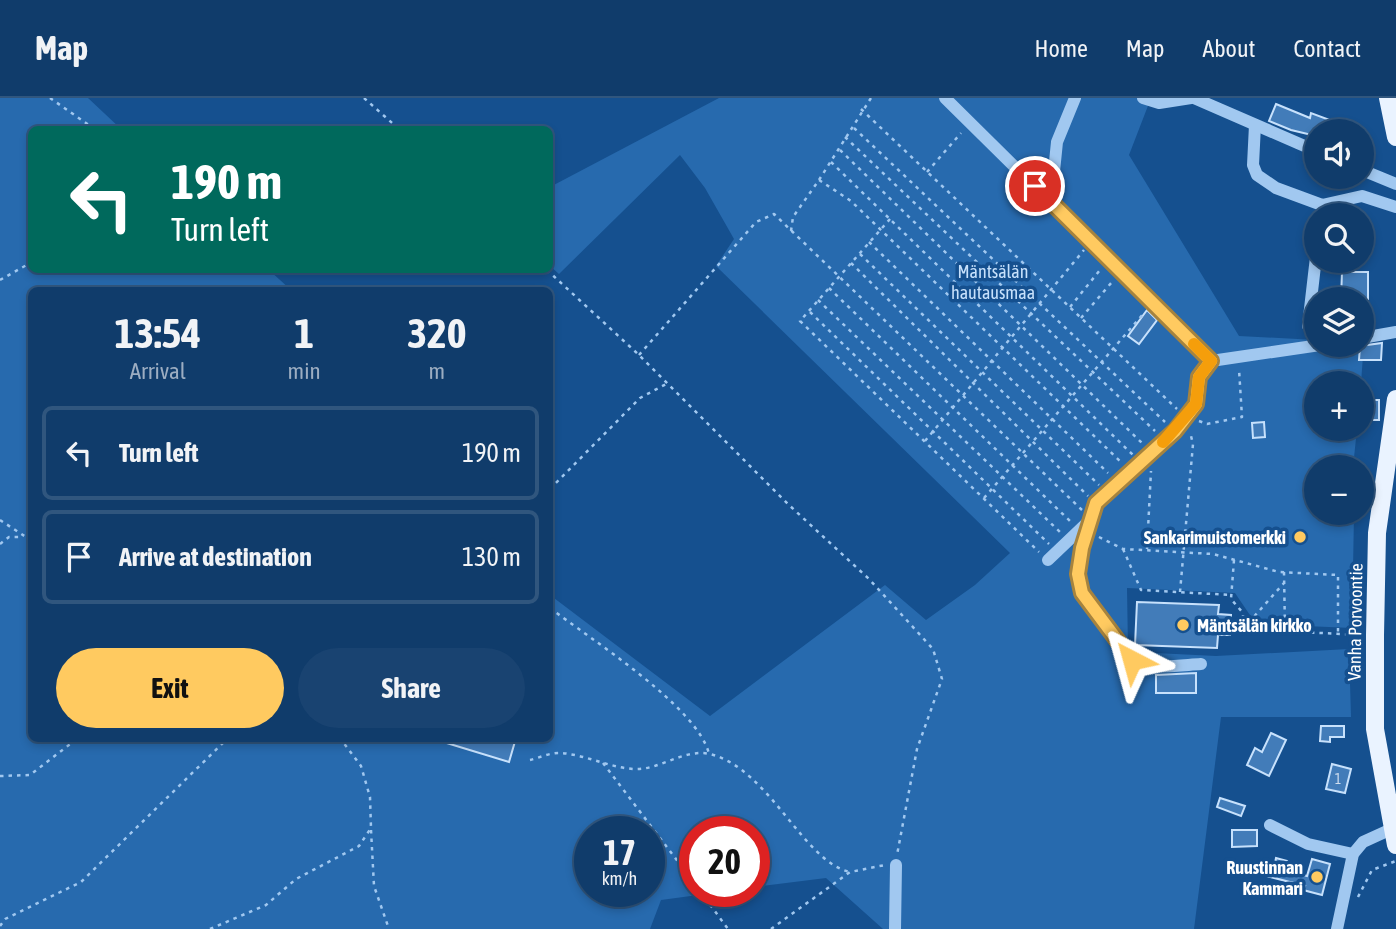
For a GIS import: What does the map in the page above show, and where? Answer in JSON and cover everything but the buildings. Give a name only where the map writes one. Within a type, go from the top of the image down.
[{"type":"main road","points":[[1388,98],[1396,137]]},
{"type":"main road","name":"Vanha Porvoontie","points":[[1395,834],[1375,729],[1375,635],[1380,496],[1396,399]]},
{"type":"street","points":[[946,98],[1211,361]]},
{"type":"street","points":[[1051,201],[1057,142],[1075,98]]},
{"type":"street","points":[[1143,98],[1159,103],[1192,98],[1304,146]]},
{"type":"street","points":[[1255,125],[1251,151],[1257,175],[1276,188],[1307,203]]},
{"type":"street","points":[[1374,175],[1396,184]]},
{"type":"street","points":[[1344,203],[1362,197],[1396,207]]},
{"type":"street","points":[[1201,664],[1159,666],[1132,660],[1082,593],[1078,574],[1082,548],[1096,503],[1170,436],[1186,418],[1196,404],[1199,377],[1211,361],[1304,347]]},
{"type":"street","points":[[1052,556],[1091,519]]},
{"type":"street","points":[[1270,825],[1308,844],[1353,854]]},
{"type":"street","points":[[1337,929],[1353,854],[1363,842],[1395,834]]},
{"type":"street","points":[[895,929],[896,865]]},
{"type":"path","points":[[50,98],[90,126]]},
{"type":"path","points":[[364,98],[396,126]]},
{"type":"path","points":[[791,231],[793,217],[840,150],[845,137],[854,128],[861,109],[871,98]]},
{"type":"path","points":[[861,109],[1186,418],[1207,424],[1242,417],[1238,357]]},
{"type":"path","points":[[927,172],[970,122]]},
{"type":"path","points":[[854,128],[1170,436]]},
{"type":"path","points":[[845,137],[1170,436]]},
{"type":"path","points":[[840,150],[1152,452],[1147,548]]},
{"type":"path","points":[[831,162],[1073,396],[1136,466]]},
{"type":"path","points":[[819,180],[852,201],[1064,406],[1136,466]]},
{"type":"path","points":[[639,355],[756,222],[774,214],[840,274],[1091,519],[1097,536],[1123,549],[1182,551],[1284,572],[1338,575],[1338,633]]},
{"type":"path","points":[[890,219],[800,321],[984,498],[1052,556]]},
{"type":"path","points":[[868,241],[1118,483]]},
{"type":"path","points":[[925,441],[1091,241]]},
{"type":"path","points":[[859,253],[1107,492]]},
{"type":"path","points":[[1069,307],[1109,260]]},
{"type":"path","points":[[851,263],[1096,503]]},
{"type":"path","points":[[0,279],[28,264]]},
{"type":"path","points":[[1081,318],[1121,271]]},
{"type":"path","points":[[550,273],[639,355],[789,505],[869,579],[933,649],[942,678],[917,750],[900,824],[896,865],[878,865],[850,872],[771,929]]},
{"type":"path","points":[[828,288],[1078,529]]},
{"type":"path","points":[[954,300],[963,289]]},
{"type":"path","points":[[818,300],[1069,540]]},
{"type":"path","points":[[984,498],[1153,303]]},
{"type":"path","points":[[810,311],[933,431],[1052,556]]},
{"type":"path","points":[[553,486],[640,398],[668,383]]},
{"type":"path","points":[[1180,592],[1194,444],[1186,418]]},
{"type":"path","points":[[0,520],[28,540]]},
{"type":"path","points":[[0,544],[9,537],[20,536],[28,540]]},
{"type":"path","points":[[1123,549],[1141,590],[1231,595]]},
{"type":"path","points":[[1234,560],[1231,595],[1243,613],[1243,629]]},
{"type":"path","points":[[1284,572],[1285,631]]},
{"type":"path","points":[[1243,629],[1284,583]]},
{"type":"path","points":[[553,610],[682,711],[706,742],[709,754]]},
{"type":"path","points":[[1243,629],[1375,635]]},
{"type":"path","points":[[0,776],[30,775],[73,742]]},
{"type":"path","points":[[0,926],[5,919],[81,882],[224,742]]},
{"type":"path","points":[[343,742],[361,766],[370,797],[374,886],[389,929]]},
{"type":"path","points":[[530,760],[558,752],[649,770],[697,753],[709,754],[731,762],[747,775],[763,789],[817,850],[850,872]]},
{"type":"path","points":[[603,762],[679,863]]},
{"type":"path","points":[[210,929],[266,905],[296,879],[323,862],[359,846],[371,828]]},
{"type":"path","points":[[1356,905],[1360,888],[1372,870],[1396,861]]},
{"type":"path","points":[[712,907],[728,929]]},
{"type":"green space","name":"Mäntsälän hautausmaa","points":[[0,98],[88,98],[118,126],[28,126],[28,273],[272,273],[288,287],[28,287],[28,742],[553,742],[553,597],[710,716],[885,585],[926,620],[975,585],[1010,553],[716,266],[734,239],[705,188],[680,155],[559,274],[553,269],[553,185],[719,98],[1151,98],[1129,155],[1239,336],[1304,339],[1304,357],[1363,357],[1362,371],[1304,371],[1304,441],[1356,441],[1354,455],[1304,455],[1304,525],[1354,525],[1352,628],[1256,624],[1235,593],[1127,588],[1128,649],[1135,652],[1216,656],[1349,649],[1351,717],[1221,717],[1194,929],[883,929],[826,878],[770,885],[770,816],[679,816],[679,898],[665,899],[665,816],[574,816],[574,907],[658,907],[650,929],[0,929]]},
{"type":"slow traffic","points":[[1163,442],[1196,404],[1199,377],[1211,361],[1194,344]]},
{"type":"place","name":"Sankarimuistomerkki","points":[[1300,537]]},
{"type":"place","name":"Mäntsälän kirkko","points":[[1183,625]]},
{"type":"place","name":"Ruustinnan Kammari","points":[[1317,877]]},
{"type":"route","points":[[1035,186],[1211,361],[1199,377],[1196,404],[1175,431],[1096,503],[1082,548],[1078,574],[1082,593],[1132,660]]}]
